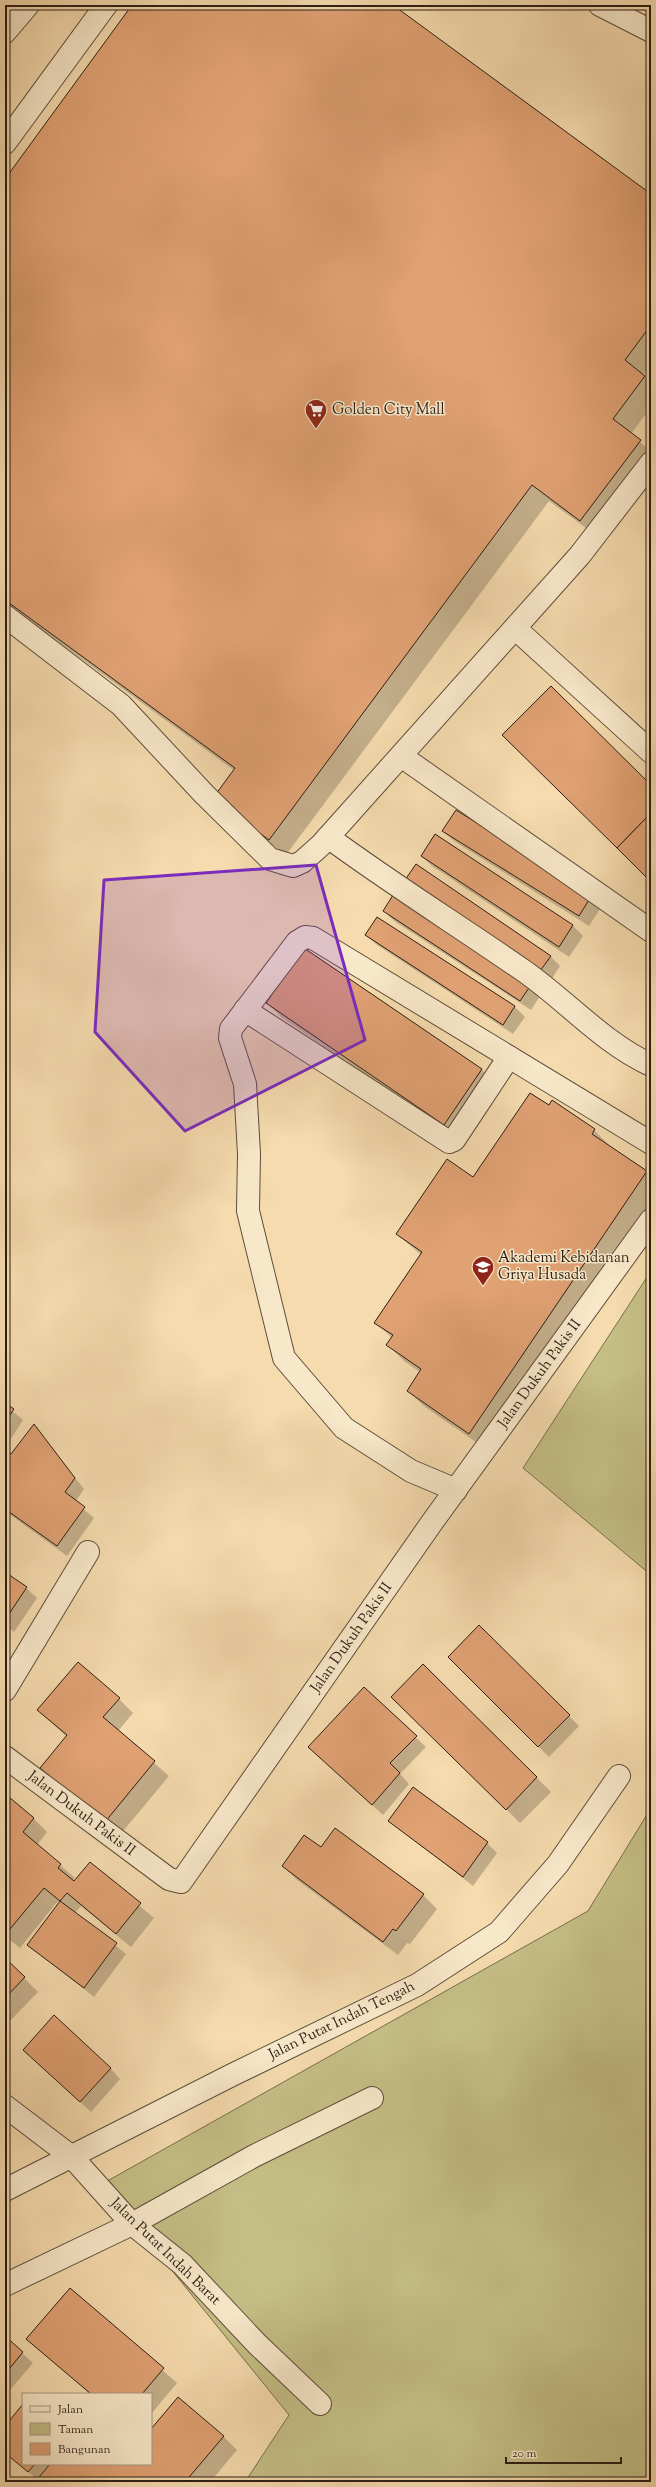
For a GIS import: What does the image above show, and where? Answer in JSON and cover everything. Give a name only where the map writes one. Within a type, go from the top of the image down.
[{"type":"street","points":[[5,32],[28,5]]},
{"type":"street","points":[[5,143],[106,5]]},
{"type":"street","points":[[600,5],[651,31]]},
{"type":"street","points":[[5,616],[121,704],[204,794],[270,859],[293,866],[302,862],[328,838],[516,629],[580,555],[651,463]]},
{"type":"street","points":[[516,629],[651,752]]},
{"type":"street","points":[[401,756],[651,931]]},
{"type":"street","points":[[328,838],[392,884],[526,972],[630,1055],[651,1065]]},
{"type":"street","points":[[456,1490],[410,1471],[344,1428],[284,1358],[248,1212],[249,1154],[245,1084],[230,1034],[245,1010],[297,942],[305,937],[313,938],[508,1057],[650,1140]]},
{"type":"street","points":[[245,1010],[449,1142],[454,1140],[508,1057]]},
{"type":"street","name":"Jalan Dukuh Pakis II","points":[[5,1757],[169,1879],[181,1882],[456,1490],[651,1220]]},
{"type":"street","points":[[5,1690],[88,1552]]},
{"type":"street","name":"Jalan Putat Indah Tengah","points":[[5,2190],[232,2075],[417,1985],[499,1932],[558,1864],[619,1776]]},
{"type":"street","points":[[5,2285],[132,2224],[254,2156],[372,2098]]},
{"type":"street","name":"Jalan Putat Indah Barat","points":[[5,2106],[72,2157],[132,2224],[182,2264],[257,2344],[320,2404]]},
{"type":"highlighted area","points":[[316,865],[365,1040],[185,1131],[95,1032],[104,880]]},
{"type":"green space","points":[[651,1271],[651,1575],[523,1468]]},
{"type":"green space","points":[[651,1808],[651,2482],[245,2482],[289,2415],[102,2184],[588,1911]]},
{"type":"building","name":"Golden City Mall","points":[[132,5],[393,5],[651,194],[651,325],[625,360],[645,376],[613,419],[641,440],[580,521],[532,485],[269,840],[213,798],[235,768],[5,600],[5,179]]},
{"type":"building","points":[[551,686],[651,785],[651,813],[617,848],[502,735]]},
{"type":"building","points":[[456,810],[592,895],[579,916],[442,831]]},
{"type":"building","points":[[651,813],[651,882],[617,848]]},
{"type":"building","points":[[435,834],[573,925],[559,947],[421,856]]},
{"type":"building","points":[[416,864],[551,956],[537,975],[403,883]]},
{"type":"building","points":[[395,892],[533,982],[520,1001],[383,911]]},
{"type":"building","points":[[377,917],[515,1006],[503,1025],[365,935]]},
{"type":"building","points":[[304,948],[482,1069],[444,1125],[266,1003]]},
{"type":"building","name":"Akademi Kebidanan Griya Husada","points":[[530,1093],[549,1105],[552,1100],[595,1129],[592,1134],[647,1171],[469,1434],[407,1391],[421,1369],[386,1345],[393,1335],[374,1323],[422,1252],[396,1234],[447,1159],[473,1177]]},
{"type":"building","points":[[5,1403],[14,1409],[5,1422]]},
{"type":"building","points":[[34,1424],[75,1478],[65,1492],[85,1507],[57,1546],[5,1509],[5,1458],[9,1453],[11,1454]]},
{"type":"building","points":[[5,1572],[27,1587],[5,1620]]},
{"type":"building","points":[[479,1625],[570,1715],[538,1747],[448,1657]]},
{"type":"building","points":[[78,1662],[120,1698],[103,1717],[155,1761],[105,1822],[40,1768],[67,1735],[37,1710]]},
{"type":"building","points":[[423,1664],[537,1777],[506,1810],[391,1697]]},
{"type":"building","points":[[364,1687],[417,1736],[390,1763],[400,1773],[372,1805],[308,1747]]},
{"type":"building","points":[[413,1787],[488,1842],[463,1877],[388,1821]]},
{"type":"building","points":[[9,1797],[34,1818],[23,1832],[61,1864],[58,1868],[74,1881],[90,1862],[141,1903],[116,1934],[67,1893],[60,1901],[44,1888],[5,1935],[5,1802]]},
{"type":"building","points":[[335,1828],[424,1894],[396,1931],[393,1929],[383,1942],[282,1866],[304,1835],[321,1847]]},
{"type":"building","points":[[60,1901],[117,1943],[84,1988],[27,1945]]},
{"type":"building","points":[[5,1958],[25,1977],[5,1998]]},
{"type":"building","points":[[54,2015],[111,2068],[80,2102],[23,2050]]},
{"type":"building","points":[[70,2288],[164,2368],[143,2393],[90,2393],[26,2339]]},
{"type":"building","points":[[5,2336],[23,2352],[5,2374]]},
{"type":"building","points":[[178,2397],[224,2436],[185,2482],[35,2482],[49,2465],[152,2465],[152,2428]]},
{"type":"building","points":[[22,2405],[22,2465],[34,2465],[28,2472],[5,2453],[5,2426]]},
{"type":"place","name":"Golden City Mall","points":[[316,430]]},
{"type":"place","name":"Akademi Kebidanan Griya Husada","points":[[483,1286]]}]
